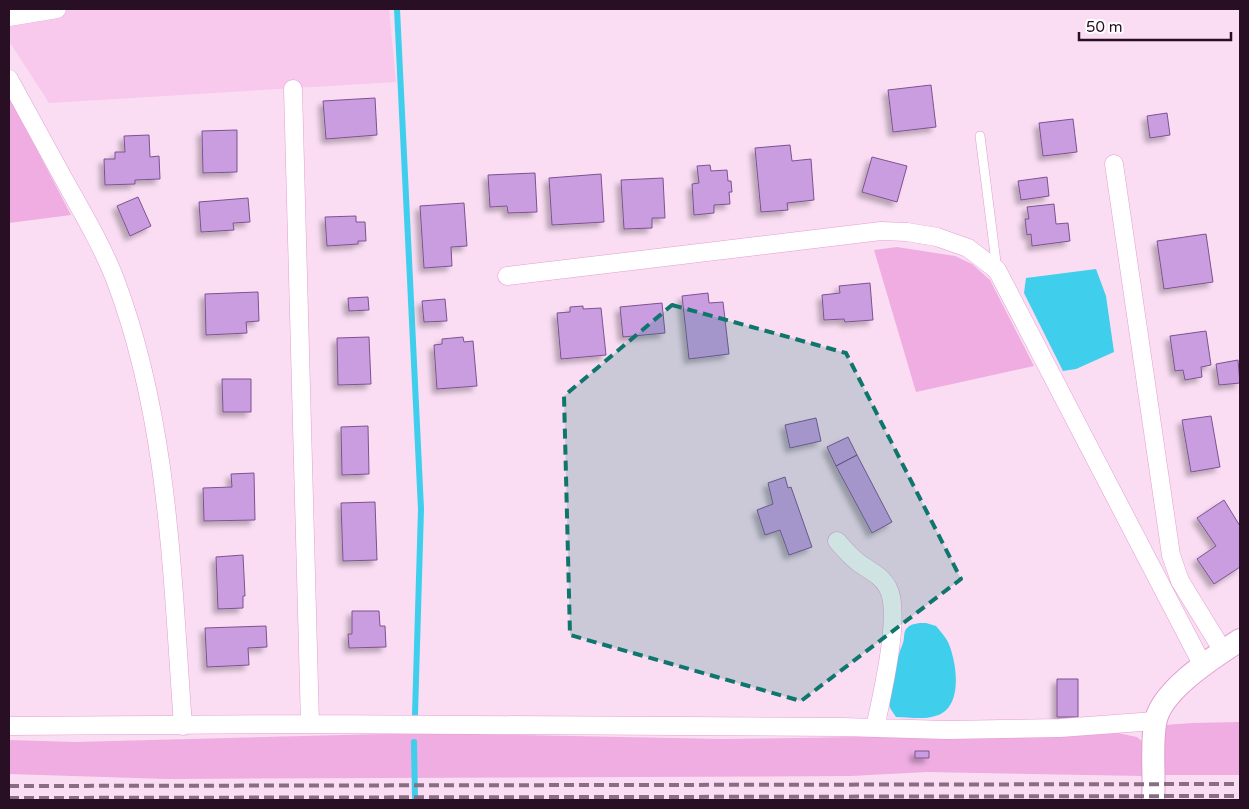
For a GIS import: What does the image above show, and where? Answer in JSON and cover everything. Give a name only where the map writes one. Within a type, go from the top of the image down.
[{"type":"street","points":[[9,17],[57,9]]},
{"type":"street","points":[[9,79],[94,233],[115,278],[140,359],[153,419],[170,537],[183,726]]},
{"type":"street","points":[[293,89],[310,724]]},
{"type":"street","points":[[1114,164],[1171,555],[1180,581],[1232,646],[1203,666],[1166,698],[1159,708],[1155,721],[1153,740],[1153,800]]},
{"type":"street","points":[[506,276],[881,231],[907,232],[937,237],[968,248],[997,270],[1203,666]]},
{"type":"street","points":[[837,541],[859,563],[879,576],[889,588],[892,601],[893,617],[890,654],[875,728]]},
{"type":"street","points":[[9,726],[310,724],[947,730],[1060,728],[1155,721]]},
{"type":"lane","points":[[980,136],[997,270]]},
{"type":"highlighted area","points":[[672,305],[846,353],[961,579],[801,701],[570,635],[564,396]]},
{"type":"shaded area","points":[[9,9],[389,9],[396,82],[49,103],[9,41]]},
{"type":"shaded area","points":[[9,96],[71,215],[9,223]]},
{"type":"shaded area","points":[[897,247],[955,256],[972,264],[990,280],[1034,366],[916,392],[874,250]]},
{"type":"shaded area","points":[[1240,722],[1240,775],[1164,775],[1165,725]]},
{"type":"shaded area","points":[[422,733],[723,739],[1118,733],[1137,737],[1145,744],[1143,776],[927,772],[851,776],[167,779],[9,774],[9,740],[76,742]]},
{"type":"water","points":[[1096,269],[1106,296],[1114,352],[1076,369],[1063,371],[1024,293],[1026,278]]},
{"type":"water","points":[[926,623],[936,626],[948,642],[954,661],[956,684],[954,695],[951,704],[944,712],[935,716],[921,718],[896,717],[889,703],[905,631],[913,624]]},
{"type":"building","points":[[931,85],[936,127],[893,132],[888,90]]},
{"type":"building","points":[[375,98],[377,135],[326,139],[323,101]]},
{"type":"building","points":[[1167,113],[1170,135],[1150,138],[1147,116]]},
{"type":"building","points":[[1073,119],[1077,152],[1043,156],[1039,123]]},
{"type":"building","points":[[237,130],[237,172],[203,173],[202,131]]},
{"type":"building","points":[[149,135],[150,157],[159,156],[160,179],[135,180],[135,184],[105,185],[104,159],[115,159],[115,152],[125,152],[124,136]]},
{"type":"building","points":[[790,145],[792,161],[811,159],[814,200],[787,203],[788,210],[761,212],[755,148]]},
{"type":"building","points":[[872,157],[907,166],[897,202],[862,192]]},
{"type":"building","points":[[710,165],[711,171],[727,170],[732,192],[729,192],[730,204],[714,205],[714,213],[694,215],[692,184],[699,183],[697,166]]},
{"type":"building","points":[[535,173],[537,212],[508,213],[507,206],[490,207],[488,175]]},
{"type":"building","points":[[601,174],[604,222],[552,225],[549,178]]},
{"type":"building","points":[[1047,177],[1049,196],[1021,200],[1018,181]]},
{"type":"building","points":[[663,178],[665,218],[652,218],[652,228],[624,229],[621,180]]},
{"type":"building","points":[[138,197],[151,226],[130,236],[117,206]]},
{"type":"building","points":[[248,198],[250,222],[233,223],[234,230],[201,232],[199,202]]},
{"type":"building","points":[[464,203],[467,246],[451,247],[452,266],[424,268],[420,206]]},
{"type":"building","points":[[1054,204],[1056,224],[1068,223],[1070,241],[1032,246],[1031,234],[1027,235],[1025,219],[1029,219],[1027,207]]},
{"type":"building","points":[[356,216],[356,222],[365,222],[366,241],[358,241],[358,244],[327,246],[325,217]]},
{"type":"building","points":[[1206,234],[1213,282],[1164,289],[1157,241]]},
{"type":"building","points":[[870,283],[873,320],[845,322],[844,319],[824,320],[822,295],[840,293],[839,286]]},
{"type":"building","points":[[258,292],[259,321],[246,322],[247,333],[206,335],[205,294]]},
{"type":"building","points":[[708,293],[709,303],[723,302],[729,354],[689,359],[682,296]]},
{"type":"building","points":[[368,297],[369,310],[349,311],[348,298]]},
{"type":"building","points":[[445,299],[447,321],[424,322],[422,301]]},
{"type":"building","points":[[662,303],[665,333],[623,337],[620,307]]},
{"type":"building","points":[[583,306],[583,309],[601,308],[606,355],[561,359],[557,313],[570,312],[570,307]]},
{"type":"building","points":[[1206,331],[1211,365],[1201,367],[1202,377],[1185,380],[1183,370],[1175,371],[1170,336]]},
{"type":"building","points":[[369,337],[371,384],[338,385],[337,338]]},
{"type":"building","points":[[463,337],[464,342],[473,341],[477,386],[437,389],[434,345],[442,344],[442,339]]},
{"type":"building","points":[[1238,360],[1240,383],[1219,385],[1216,364]]},
{"type":"building","points":[[222,379],[251,379],[251,412],[223,412]]},
{"type":"building","points":[[1211,416],[1220,467],[1191,472],[1182,420]]},
{"type":"building","points":[[816,418],[821,441],[790,448],[785,425]]},
{"type":"building","points":[[368,426],[369,474],[342,475],[341,427]]},
{"type":"building","points":[[848,437],[857,455],[836,466],[827,447]]},
{"type":"building","points":[[857,455],[892,522],[872,533],[836,466]]},
{"type":"building","points":[[254,473],[255,520],[204,521],[203,488],[232,487],[231,474]]},
{"type":"building","points":[[785,477],[788,488],[791,487],[812,547],[789,555],[780,530],[765,535],[757,510],[773,504],[768,483]]},
{"type":"building","points":[[1224,500],[1240,526],[1240,567],[1214,584],[1197,559],[1216,546],[1197,518]]},
{"type":"building","points":[[375,502],[377,560],[343,561],[341,503]]},
{"type":"building","points":[[243,555],[245,596],[243,596],[243,608],[218,609],[216,557]]},
{"type":"building","points":[[352,611],[379,611],[380,626],[385,626],[386,647],[349,648],[348,634],[352,634]]},
{"type":"building","points":[[266,626],[267,647],[248,648],[249,665],[207,667],[205,628]]},
{"type":"building","points":[[1057,679],[1078,679],[1078,717],[1057,717]]},
{"type":"building","points":[[915,751],[929,751],[929,758],[915,758]]},
{"type":"waterway","points":[[397,9],[421,509],[415,714]]},
{"type":"waterway","points":[[414,742],[415,800]]},
{"type":"railway","points":[[9,786],[1240,784]]},
{"type":"railway","points":[[9,798],[1240,796]]}]
